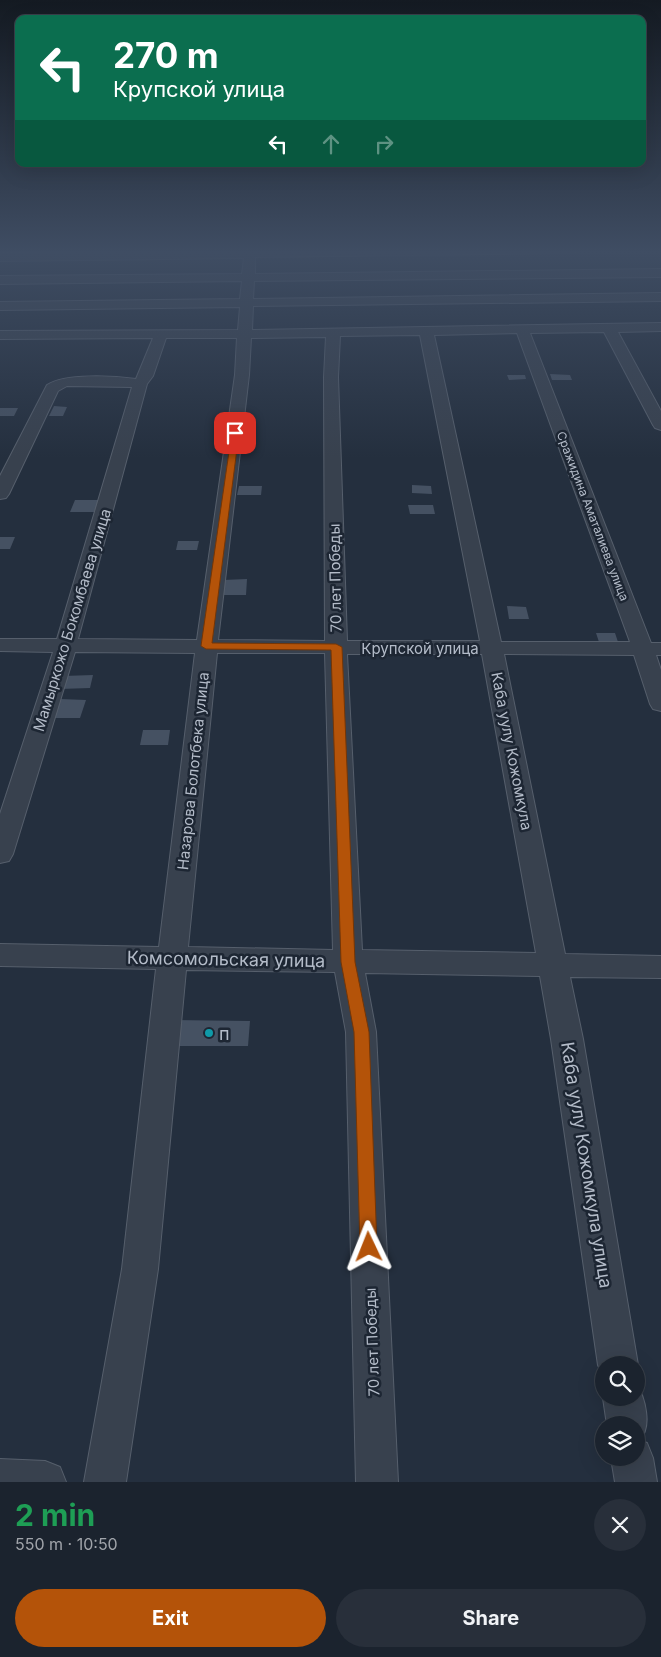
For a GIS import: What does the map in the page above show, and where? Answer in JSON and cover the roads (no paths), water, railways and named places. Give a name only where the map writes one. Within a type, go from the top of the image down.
[{"type":"street","name":"Назарова Болотбека улица","points":[[105,1482],[140,1269],[206,646],[242,375],[246,319]]},
{"type":"street","points":[[0,335],[333,333],[661,327]]},
{"type":"street","points":[[609,328],[661,425]]},
{"type":"street","name":"Сражидина Аматалиева улица","points":[[522,330],[652,649],[661,704]]},
{"type":"street","name":"Каба уулу Кожомкула","points":[[426,331],[492,648],[553,965]]},
{"type":"street","name":"70 лет Победы","points":[[333,333],[331,377],[336,647],[348,962],[361,1032],[377,1482]]},
{"type":"street","name":"Мамыркожо Бокомбаева улица","points":[[0,854],[66,645],[140,384],[146,376],[162,334]]},
{"type":"street","points":[[0,494],[52,388],[67,382],[126,382],[140,384]]},
{"type":"street","name":"Крупской улица","points":[[0,645],[652,649]]},
{"type":"street","name":"Комсомольская улица","points":[[0,955],[661,967]]},
{"type":"street","name":"Каба уулу Кожомкула улица","points":[[553,965],[567,1039],[617,1356]]},
{"type":"street","points":[[633,1466],[636,1482]]},
{"type":"street","points":[[0,1480],[44,1482]]},
{"type":"place","name":"п","points":[[209,1033]]}]
